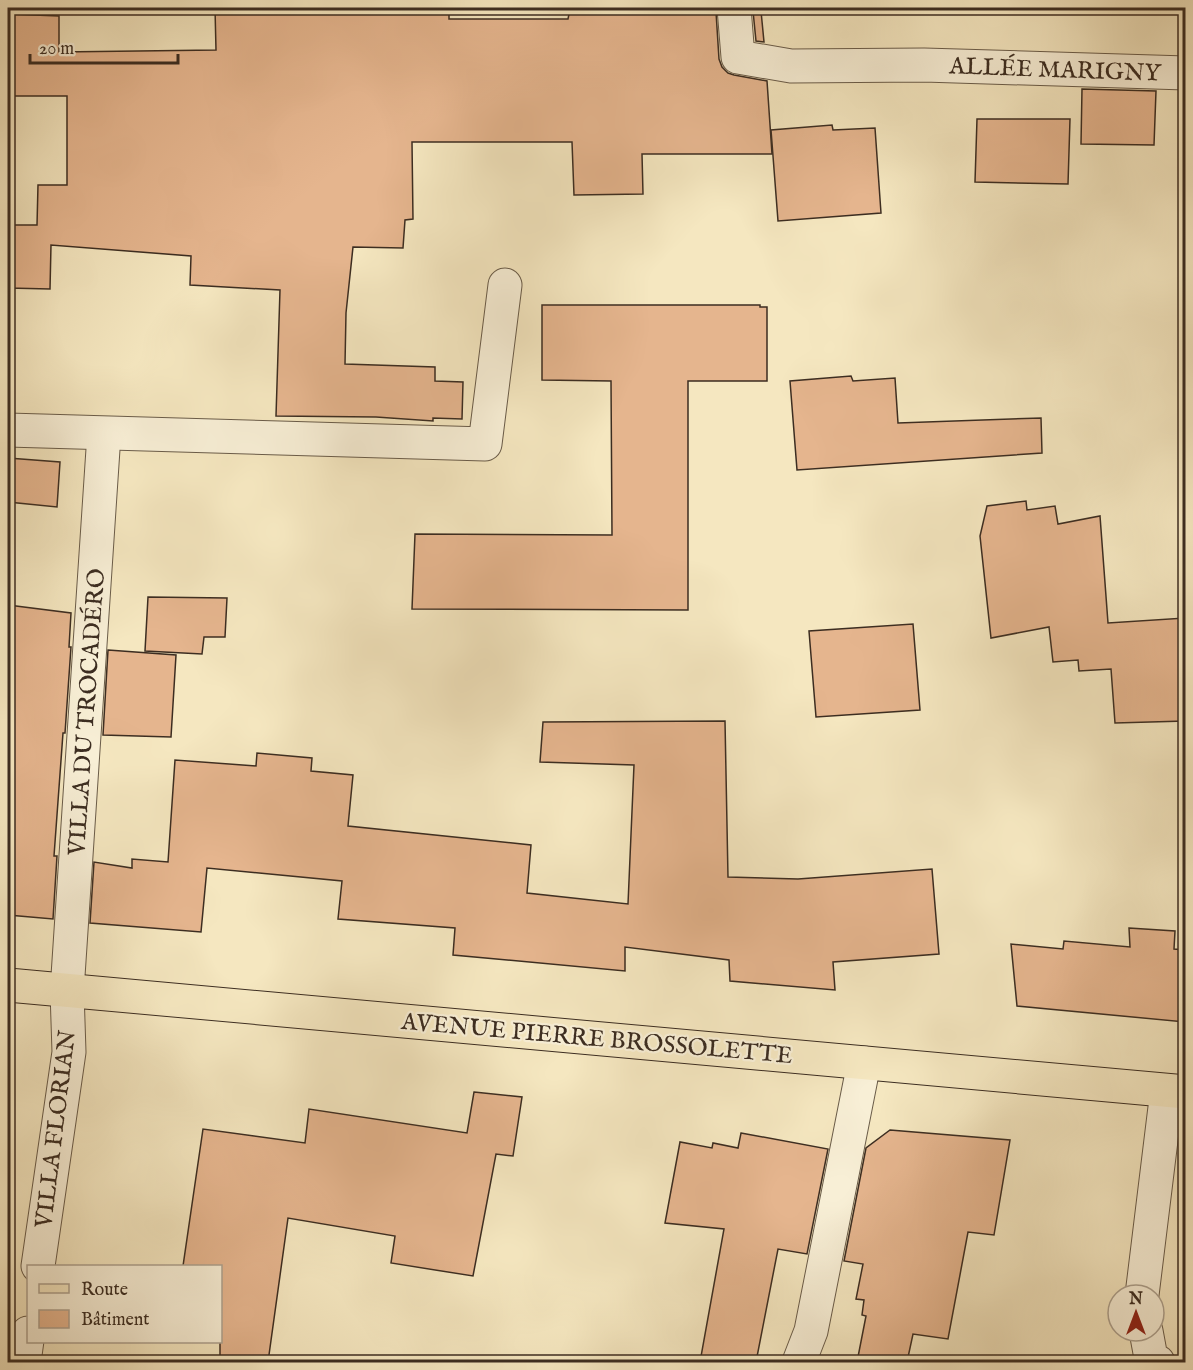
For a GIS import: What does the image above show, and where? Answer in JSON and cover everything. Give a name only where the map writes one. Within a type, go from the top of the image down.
[{"type":"main road","name":"AVENUE PIERRE BROSSOLETTE","points":[[8,985],[1176,1091]]},
{"type":"street","name":"ALLÉE MARIGNY","points":[[734,8],[738,57],[791,66],[924,65],[1185,73]]},
{"type":"street","points":[[8,430],[484,444],[505,285]]},
{"type":"street","name":"VILLA DU TROCADÉRO","points":[[67,991],[104,434]]},
{"type":"street","name":"VILLA FLORIAN","points":[[38,1265],[69,1052],[67,991]]},
{"type":"street","points":[[799,1362],[811,1331],[864,1062]]},
{"type":"street","points":[[1144,1283],[1176,1091]]},
{"type":"street","points":[[24,1362],[27,1340]]},
{"type":"street","points":[[1148,1343],[1151,1358],[1158,1362]]},
{"type":"building","points":[[215,8],[449,8],[449,19],[568,19],[569,14],[716,12],[719,59],[722,67],[734,75],[767,81],[772,154],[642,154],[643,194],[574,195],[572,142],[412,142],[413,219],[405,220],[403,248],[353,247],[346,313],[345,364],[435,367],[435,381],[463,382],[462,419],[433,418],[433,421],[376,417],[276,416],[280,290],[190,285],[191,256],[51,245],[50,289],[8,288],[8,225],[37,225],[38,185],[67,185],[67,96],[8,96],[8,14],[59,16],[59,52],[216,50]]},
{"type":"building","points":[[753,11],[761,11],[764,42],[756,41]]},
{"type":"building","points":[[1082,89],[1156,91],[1154,145],[1081,144]]},
{"type":"building","points":[[977,119],[1070,119],[1068,184],[975,182]]},
{"type":"building","points":[[832,125],[833,130],[875,128],[881,213],[778,221],[771,130]]},
{"type":"building","points":[[542,305],[760,305],[760,307],[767,307],[767,381],[688,381],[688,610],[412,609],[415,534],[612,535],[611,381],[542,380]]},
{"type":"building","points":[[851,376],[853,381],[895,378],[898,423],[1041,418],[1042,453],[797,470],[790,381]]},
{"type":"building","points":[[8,458],[60,462],[57,507],[8,502]]},
{"type":"building","points":[[1026,501],[1027,510],[1055,506],[1058,524],[1100,516],[1108,623],[1185,618],[1185,721],[1115,723],[1111,669],[1079,671],[1078,660],[1053,662],[1049,627],[991,638],[980,536],[987,506]]},
{"type":"building","points":[[148,597],[227,598],[225,637],[204,637],[202,654],[145,651]]},
{"type":"building","points":[[8,605],[71,613],[65,733],[63,733],[54,856],[57,856],[53,919],[8,915]]},
{"type":"building","points":[[913,624],[920,710],[816,717],[809,631]]},
{"type":"building","points":[[108,650],[176,655],[171,737],[103,735]]},
{"type":"building","points":[[725,721],[728,877],[798,879],[932,869],[939,954],[833,962],[835,990],[730,981],[729,960],[625,947],[625,971],[453,955],[455,928],[338,919],[342,881],[207,868],[201,932],[90,923],[94,862],[132,868],[132,859],[168,862],[175,760],[256,766],[257,753],[312,758],[311,771],[353,775],[348,826],[531,845],[527,893],[628,904],[634,765],[540,762],[543,722]]},
{"type":"building","points":[[1129,928],[1175,931],[1174,949],[1185,950],[1185,1022],[1017,1006],[1011,944],[1063,949],[1064,941],[1130,947]]},
{"type":"building","points":[[474,1092],[522,1097],[513,1156],[496,1154],[473,1276],[391,1263],[395,1236],[288,1218],[268,1362],[220,1362],[222,1265],[183,1265],[203,1129],[305,1143],[309,1109],[467,1133]]},
{"type":"building","points":[[890,1130],[1010,1140],[994,1235],[968,1232],[948,1339],[913,1334],[907,1362],[857,1362],[866,1316],[862,1315],[864,1300],[856,1299],[863,1264],[844,1261],[866,1148]]},
{"type":"building","points":[[741,1133],[828,1149],[807,1254],[778,1249],[756,1362],[700,1362],[724,1229],[665,1223],[680,1142],[712,1148],[713,1143],[738,1148]]}]
